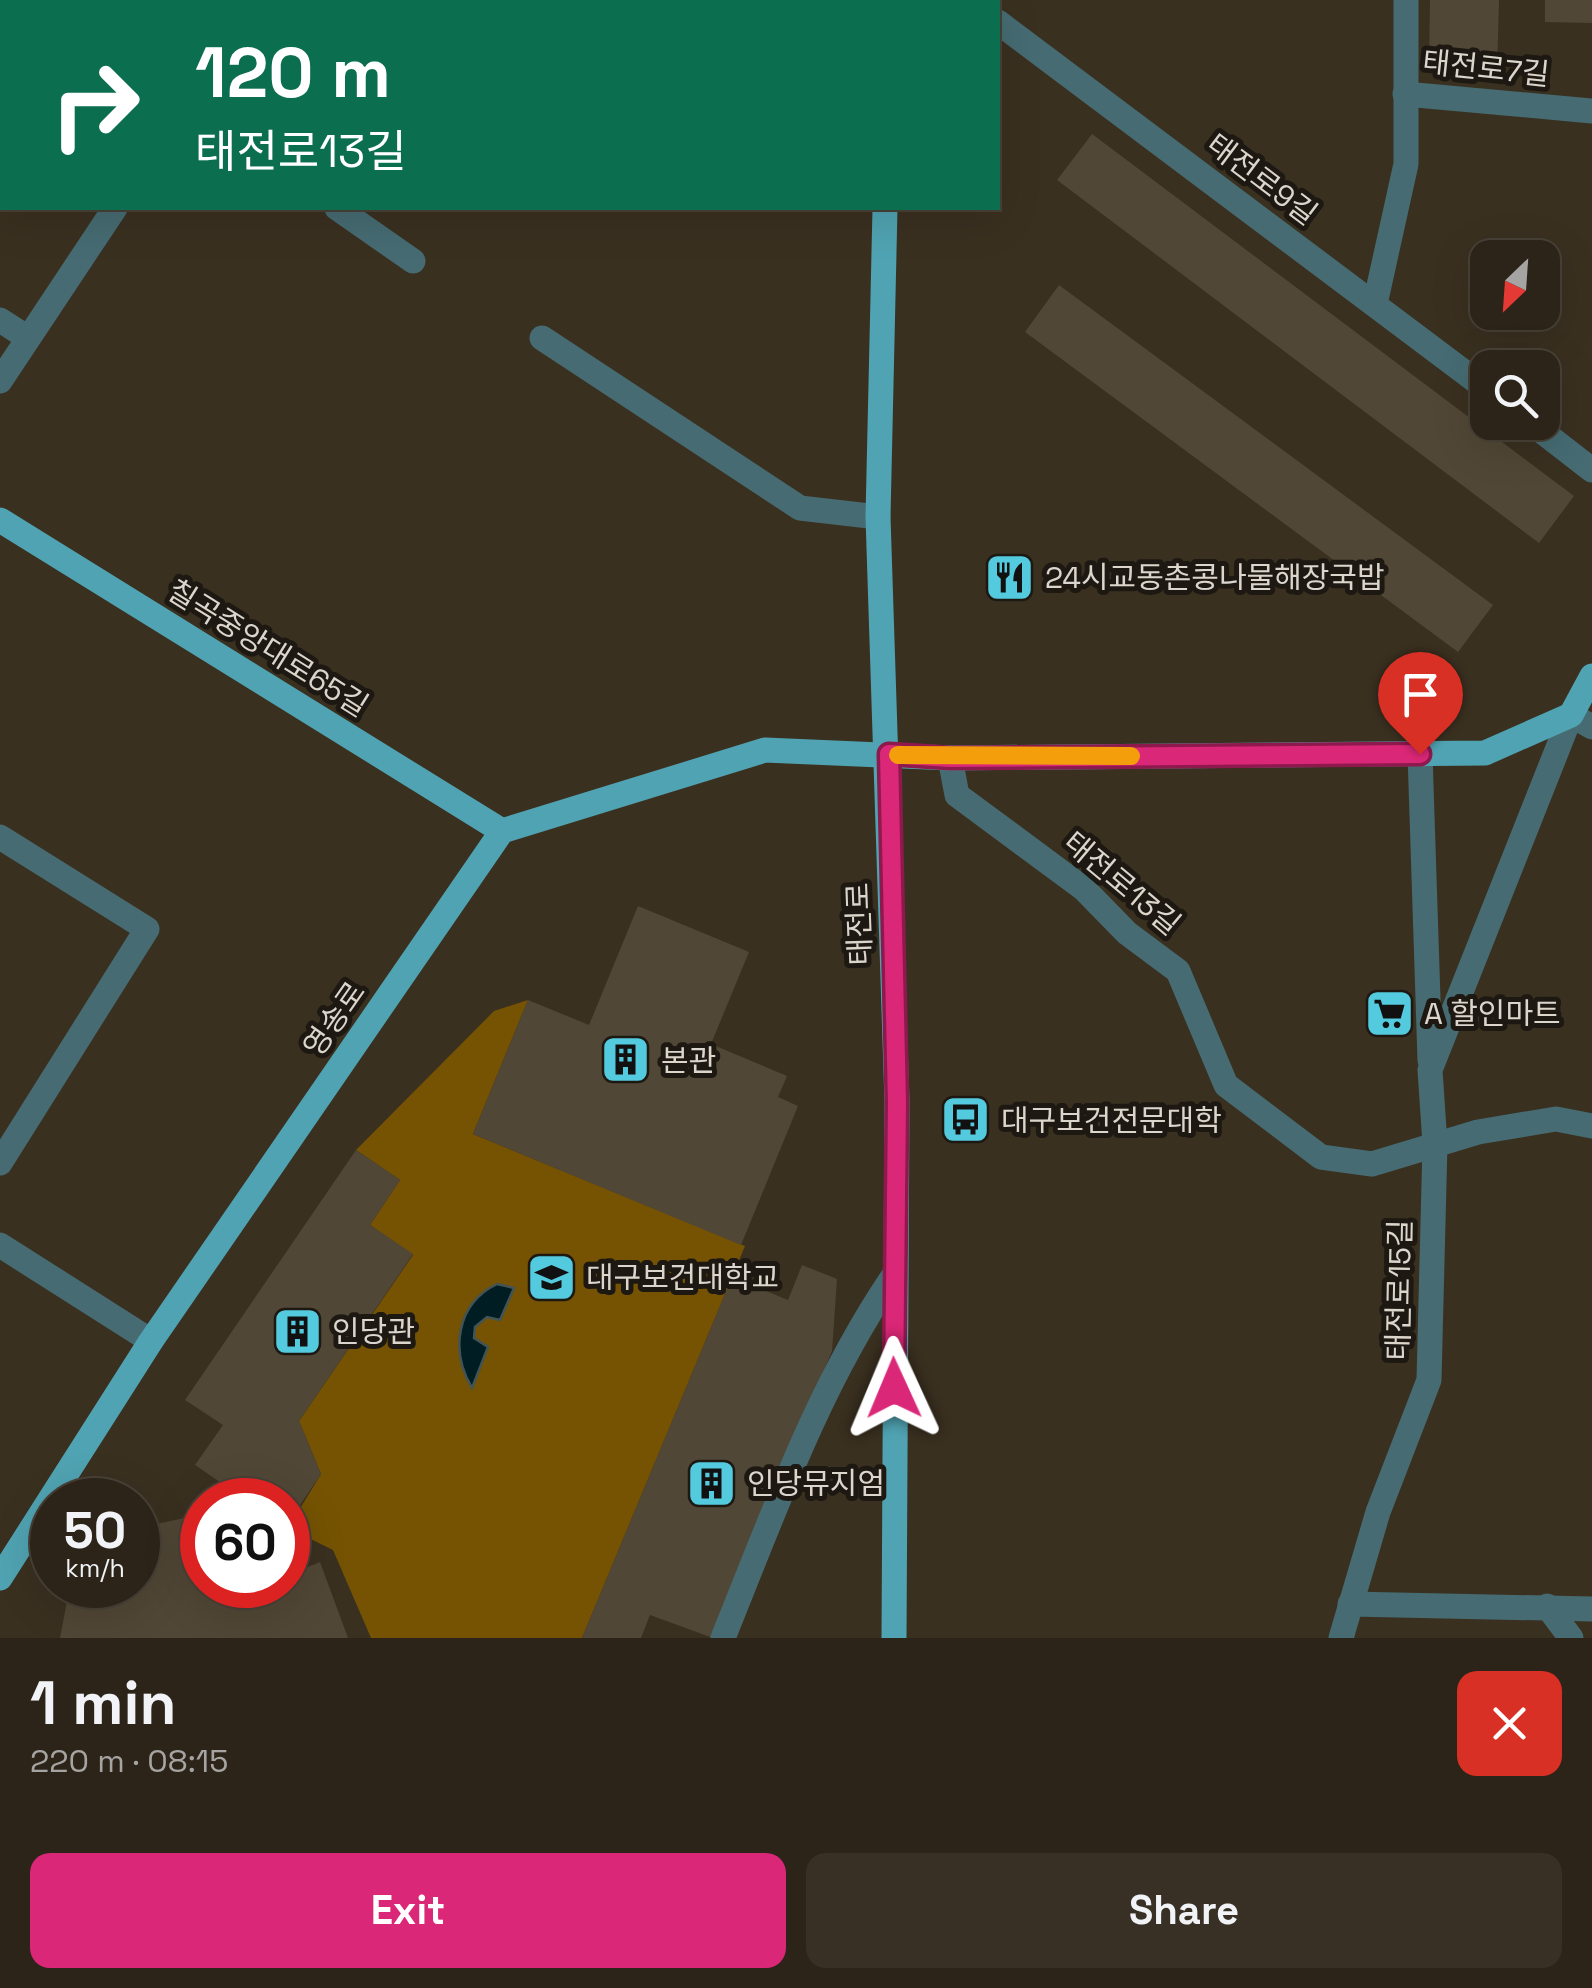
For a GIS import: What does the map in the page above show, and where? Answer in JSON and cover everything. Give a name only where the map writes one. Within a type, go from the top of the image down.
[{"type":"main road","name":"태전로","points":[[885,210],[878,517],[889,754],[897,1102],[892,1278],[894,1638]]},
{"type":"main road","name":"칠곡중앙대로65길","points":[[0,520],[502,832]]},
{"type":"main road","points":[[502,832],[765,750],[950,758],[1485,753],[1581,721],[1592,676]]},
{"type":"main road","name":"영송로","points":[[0,1578],[152,1341],[502,832]]},
{"type":"street","name":"태전로7길","points":[[1406,0],[1405,94],[1592,110]]},
{"type":"street","name":"태전로9길","points":[[1000,23],[1470,376]]},
{"type":"street","points":[[1376,304],[1406,164],[1405,94]]},
{"type":"street","points":[[0,380],[113,210]]},
{"type":"street","points":[[341,210],[413,261]]},
{"type":"street","points":[[0,320],[28,338]]},
{"type":"street","points":[[542,338],[800,508],[878,517]]},
{"type":"street","points":[[1553,440],[1592,470]]},
{"type":"street","points":[[1430,1070],[1581,721]]},
{"type":"street","points":[[1420,754],[1435,1144]]},
{"type":"street","name":"태전로13길","points":[[950,758],[957,795],[1084,889],[1126,933],[1178,971],[1226,1085],[1259,1114],[1322,1158],[1372,1164],[1435,1144],[1556,1118],[1592,1126]]},
{"type":"street","points":[[0,837],[147,929],[0,1163]]},
{"type":"street","name":"태전로15길","points":[[1341,1638],[1378,1512],[1430,1380],[1435,1144]]},
{"type":"street","points":[[0,1245],[152,1341]]},
{"type":"street","points":[[724,1638],[800,1447],[857,1330],[892,1278]]},
{"type":"street","points":[[1350,1604],[1592,1609]]},
{"type":"street","points":[[1547,1606],[1571,1638]]},
{"type":"shaded area","points":[[528,1000],[473,1134],[745,1246],[582,1638],[371,1638],[333,1550],[310,1539],[310,1492],[321,1474],[299,1421],[413,1255],[370,1225],[400,1180],[356,1150],[494,1011]]},
{"type":"water","points":[[497,1284],[514,1288],[500,1320],[487,1317],[475,1327],[474,1338],[488,1347],[472,1388],[461,1359],[461,1330],[473,1303]]},
{"type":"building","points":[[1430,0],[1499,0],[1497,72],[1438,70],[1438,62],[1429,62]]},
{"type":"building","points":[[1545,0],[1592,0],[1592,23],[1545,22]]},
{"type":"building","points":[[1092,134],[1470,418],[1470,440],[1499,440],[1574,496],[1539,543],[1057,180]]},
{"type":"building","points":[[1059,285],[1493,605],[1458,652],[1025,332]]},
{"type":"building","name":"본관","points":[[638,906],[749,952],[711,1044],[787,1076],[778,1097],[798,1106],[741,1245],[473,1134],[528,1000],[589,1025]]},
{"type":"building","name":"인당관","points":[[356,1150],[400,1180],[370,1225],[413,1254],[299,1421],[321,1474],[310,1490],[310,1478],[214,1478],[195,1465],[223,1425],[185,1400]]},
{"type":"building","name":"인당뮤지엄","points":[[802,1265],[837,1279],[832,1351],[713,1638],[650,1615],[641,1638],[582,1638],[732,1277],[788,1300]]},
{"type":"building","points":[[180,1519],[180,1608],[310,1608],[310,1566],[320,1562],[348,1638],[60,1638],[66,1608],[160,1608],[160,1523]]},
{"type":"slow traffic","points":[[898,755],[1131,756]]},
{"type":"place","name":"24시교동촌콩나물해장국밥","points":[[1010,577]]},
{"type":"place","name":"A 할인마트","points":[[1389,1013]]},
{"type":"place","name":"본관","points":[[626,1060]]},
{"type":"place","name":"대구보건전문대학","points":[[966,1120]]},
{"type":"place","name":"대구보건대학교","points":[[551,1277]]},
{"type":"place","name":"인당관","points":[[297,1331]]},
{"type":"place","name":"인당뮤지엄","points":[[712,1483]]},
{"type":"route","points":[[894,1388],[892,1278],[897,1102],[889,754],[950,758],[1420,754]]}]
